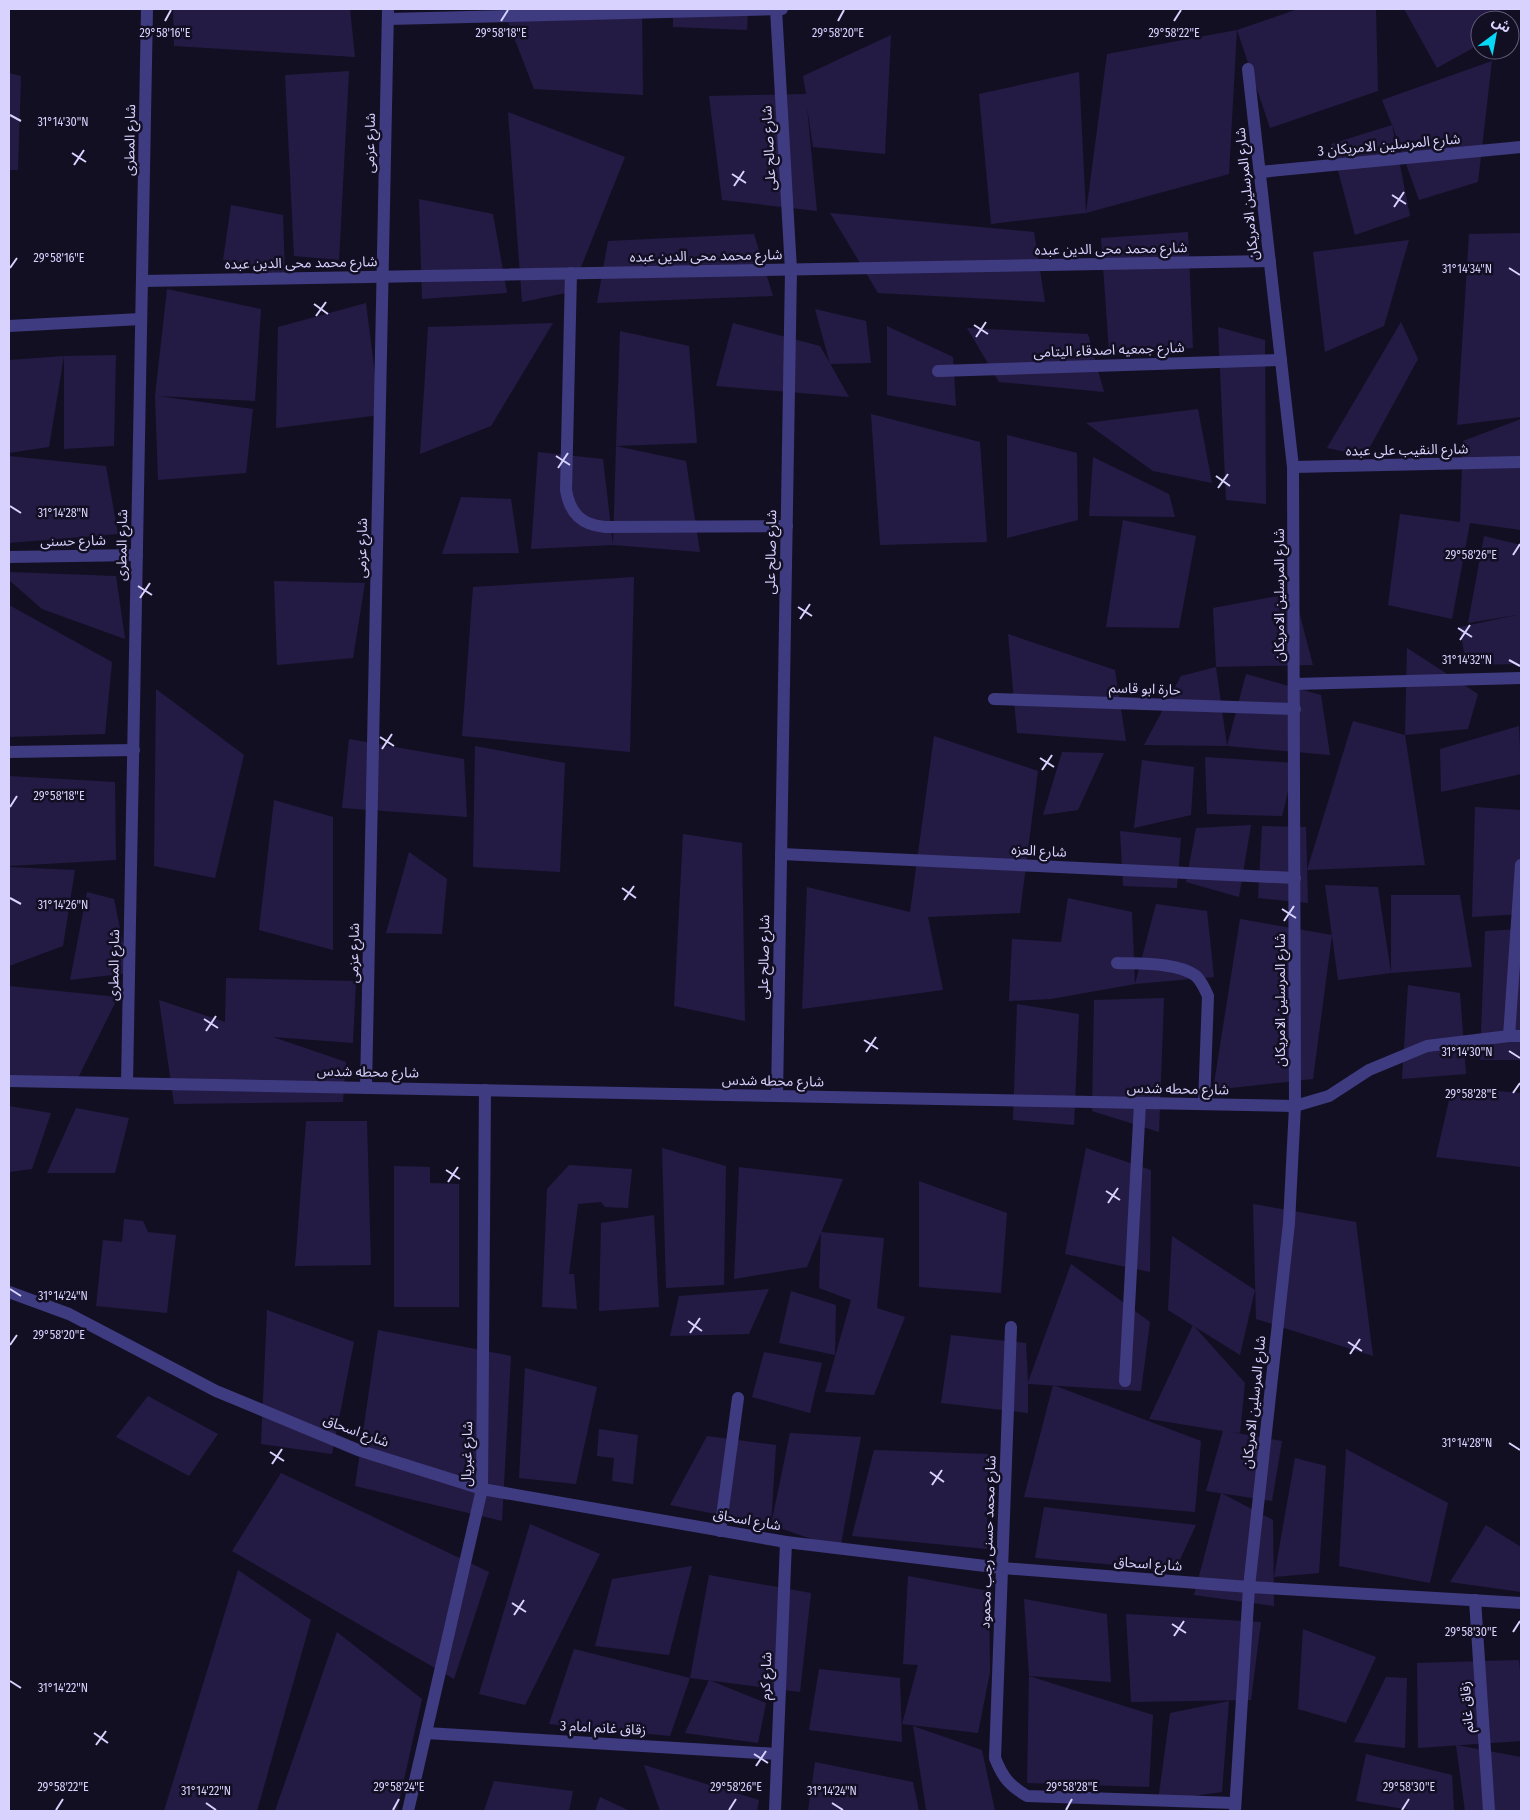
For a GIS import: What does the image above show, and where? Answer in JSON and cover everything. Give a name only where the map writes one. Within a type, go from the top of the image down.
[{"type":"street","name":"شارع المطرى","points":[[127,1082],[147,9]]},
{"type":"street","points":[[388,14],[778,9]]},
{"type":"street","name":"شارع صالح على","points":[[777,1096],[791,270],[778,9]]},
{"type":"street","name":"شارع عزمى","points":[[366,1088],[388,14]]},
{"type":"street","name":"شارع المرسلين الامريكان","points":[[1235,1807],[1249,1586],[1289,1223],[1295,1106],[1293,467],[1248,69]]},
{"type":"street","name":"شارع المرسلين الامريكان 3","points":[[1260,172],[1521,147]]},
{"type":"street","name":"شارع محمد محى الدين عبده","points":[[142,281],[1270,261]]},
{"type":"street","points":[[571,273],[566,490],[568,502],[574,512],[583,521],[593,526],[605,527],[787,526]]},
{"type":"street","points":[[9,326],[141,320]]},
{"type":"street","name":"شارع جمعيه اصدقاء اليتامى","points":[[938,371],[1281,360]]},
{"type":"street","name":"شارع النقيب على عبده","points":[[1293,467],[1521,462]]},
{"type":"street","name":"شارع حسنى","points":[[9,557],[137,555]]},
{"type":"street","points":[[1295,684],[1521,678]]},
{"type":"street","name":"حارة ابو قاسم","points":[[994,699],[1295,709]]},
{"type":"street","points":[[9,752],[134,750]]},
{"type":"street","name":"شارع العزه","points":[[781,854],[1295,878]]},
{"type":"street","points":[[1515,1036],[1521,865]]},
{"type":"street","points":[[1117,963],[1174,967],[1186,970],[1204,986],[1208,996],[1204,1104]]},
{"type":"street","name":"شارع محطه شدس","points":[[9,1081],[1295,1106],[1329,1096],[1369,1070],[1427,1046],[1515,1036]]},
{"type":"street","name":"شارع غبريال","points":[[408,1811],[482,1490],[484,1090]]},
{"type":"street","points":[[1125,1381],[1140,1103]]},
{"type":"street","name":"شارع اسحاق","points":[[9,1292],[69,1314],[216,1391],[358,1450],[482,1490],[786,1542],[1002,1568],[1521,1603]]},
{"type":"street","name":"شارع محمد حسنى رجب محمود","points":[[1011,1327],[995,1758],[1001,1774],[1012,1787],[1027,1796],[1235,1807]]},
{"type":"street","points":[[720,1531],[738,1398]]},
{"type":"street","name":"شارع كرم","points":[[775,1811],[786,1542]]},
{"type":"street","name":"زقاق غانم","points":[[1475,1600],[1489,1811]]},
{"type":"street","name":"زقاق غانم امام 3","points":[[426,1733],[777,1754]]},
{"type":"building","points":[[173,9],[350,9],[355,57],[174,46]]},
{"type":"building","points":[[503,9],[642,9],[643,95],[534,89]]},
{"type":"building","points":[[673,9],[748,9],[747,30],[673,27]]},
{"type":"building","points":[[1298,9],[1376,9],[1378,91],[1270,128],[1237,30]]},
{"type":"building","points":[[1404,9],[1490,9],[1470,10],[1470,50],[1437,68]]},
{"type":"building","points":[[1237,30],[1229,174],[1086,213],[1107,54]]},
{"type":"building","points":[[891,35],[885,154],[813,147],[807,107],[817,211],[722,200],[709,96],[806,94],[803,76]]},
{"type":"building","points":[[1492,61],[1478,182],[1419,200],[1382,100]]},
{"type":"building","points":[[349,71],[339,260],[294,256],[285,75]]},
{"type":"building","points":[[1079,72],[1086,213],[991,224],[979,94]]},
{"type":"building","points":[[9,73],[21,76],[18,170],[9,170]]},
{"type":"building","points":[[508,112],[625,157],[571,292],[522,302]]},
{"type":"building","points":[[1392,125],[1410,216],[1355,235],[1331,144]]},
{"type":"building","points":[[419,199],[493,214],[507,293],[422,299]]},
{"type":"building","points":[[231,205],[283,215],[285,278],[223,260]]},
{"type":"building","points":[[830,213],[1034,232],[1045,302],[878,293]]},
{"type":"building","points":[[1188,232],[1193,348],[1109,352],[1101,238]]},
{"type":"building","points":[[1521,233],[1521,417],[1457,425],[1469,234]]},
{"type":"building","points":[[754,234],[773,296],[597,303],[608,241]]},
{"type":"building","points":[[1409,240],[1384,326],[1325,352],[1313,252]]},
{"type":"building","points":[[167,289],[261,309],[255,401],[158,396],[253,409],[246,473],[158,480],[155,396]]},
{"type":"building","points":[[366,303],[380,415],[276,428],[278,327]]},
{"type":"building","points":[[815,309],[866,321],[871,363],[830,364]]},
{"type":"building","points":[[1401,322],[1418,359],[1365,456],[1327,448]]},
{"type":"building","points":[[553,323],[491,426],[420,454],[428,327]]},
{"type":"building","points":[[733,323],[820,346],[849,397],[716,386]]},
{"type":"building","points":[[887,326],[953,357],[956,406],[887,395]]},
{"type":"building","points":[[1218,327],[1265,340],[1266,504],[1226,500]]},
{"type":"building","points":[[967,328],[1088,334],[1104,392],[999,382]]},
{"type":"building","points":[[620,331],[689,346],[697,443],[616,446]]},
{"type":"building","points":[[116,355],[114,446],[64,449],[64,356]]},
{"type":"building","points":[[64,356],[49,447],[9,453],[9,360]]},
{"type":"building","points":[[1198,409],[1212,483],[1153,471],[1086,423]]},
{"type":"building","points":[[871,414],[980,442],[987,542],[880,545]]},
{"type":"building","points":[[1521,419],[1521,530],[1470,523],[1452,619],[1388,605],[1400,514],[1460,522],[1463,441]]},
{"type":"building","points":[[1007,435],[1077,453],[1078,520],[1007,538]]},
{"type":"building","points":[[616,446],[686,461],[700,552],[613,545]]},
{"type":"building","points":[[538,452],[603,459],[613,545],[531,549]]},
{"type":"building","points":[[9,456],[106,466],[118,534],[9,543]]},
{"type":"building","points":[[1093,457],[1169,494],[1175,517],[1089,516]]},
{"type":"building","points":[[461,497],[511,499],[519,553],[442,554]]},
{"type":"building","points":[[1123,520],[1196,536],[1179,628],[1106,627]]},
{"type":"building","points":[[1484,536],[1521,545],[1521,664],[1466,665],[1460,627],[1517,615],[1468,623]]},
{"type":"building","points":[[9,572],[116,576],[125,639],[42,609],[9,580]]},
{"type":"building","points":[[634,577],[630,752],[462,736],[473,587]]},
{"type":"building","points":[[274,581],[365,583],[353,658],[277,665]]},
{"type":"building","points":[[1294,593],[1313,665],[1216,667],[1213,608]]},
{"type":"building","points":[[9,605],[112,662],[105,734],[9,737]]},
{"type":"building","points":[[1008,634],[1115,670],[1126,741],[1017,733]]},
{"type":"building","points":[[1407,648],[1478,694],[1468,729],[1405,735]]},
{"type":"building","points":[[1216,667],[1227,746],[1144,745],[1181,676]]},
{"type":"building","points":[[1246,674],[1321,695],[1330,755],[1227,746]]},
{"type":"building","points":[[156,689],[244,755],[215,878],[154,866]]},
{"type":"building","points":[[1353,721],[1405,735],[1425,865],[1307,870]]},
{"type":"building","points":[[1519,726],[1521,774],[1441,792],[1440,749]]},
{"type":"building","points":[[934,736],[1038,771],[1020,913],[928,917],[943,990],[802,1009],[807,887],[910,912]]},
{"type":"building","points":[[349,739],[464,759],[467,817],[342,808]]},
{"type":"building","points":[[475,746],[565,763],[560,872],[473,867]]},
{"type":"building","points":[[1062,752],[1104,753],[1078,810],[1043,815]]},
{"type":"building","points":[[1205,757],[1295,763],[1282,816],[1207,814]]},
{"type":"building","points":[[1142,760],[1194,767],[1191,815],[1134,828]]},
{"type":"building","points":[[9,776],[115,782],[116,860],[9,866]]},
{"type":"building","points":[[274,800],[333,817],[333,950],[259,930]]},
{"type":"building","points":[[1475,807],[1521,810],[1521,914],[1472,917]]},
{"type":"building","points":[[1251,825],[1239,897],[1186,882],[1196,828]]},
{"type":"building","points":[[1262,826],[1306,827],[1308,903],[1258,898]]},
{"type":"building","points":[[1120,831],[1181,838],[1177,888],[1123,886]]},
{"type":"building","points":[[683,834],[742,843],[745,1021],[674,1006]]},
{"type":"building","points":[[409,852],[447,879],[442,934],[386,933]]},
{"type":"building","points":[[9,867],[75,870],[63,946],[9,966]]},
{"type":"building","points":[[1325,885],[1378,887],[1391,973],[1338,980]]},
{"type":"building","points":[[87,892],[114,899],[129,973],[70,980]]},
{"type":"building","points":[[1391,895],[1460,895],[1472,967],[1391,973]]},
{"type":"building","points":[[1068,898],[1132,912],[1135,984],[1051,999],[1009,1001],[1012,939],[1061,942]]},
{"type":"building","points":[[1156,904],[1207,911],[1214,977],[1135,984]]},
{"type":"building","points":[[1240,919],[1332,935],[1313,1079],[1213,1090]]},
{"type":"building","points":[[1521,929],[1521,1060],[1480,1060],[1485,931]]},
{"type":"building","points":[[226,978],[356,981],[353,1043],[273,1037],[346,1062],[343,1102],[174,1104],[159,1000],[225,1022]]},
{"type":"building","points":[[1408,985],[1460,993],[1466,1074],[1402,1079]]},
{"type":"building","points":[[9,986],[118,997],[76,1082],[9,1075]]},
{"type":"building","points":[[1164,998],[1159,1132],[1092,1111],[1094,1000]]},
{"type":"building","points":[[1017,1004],[1079,1014],[1074,1125],[1013,1120]]},
{"type":"building","points":[[1452,1087],[1521,1093],[1521,1167],[1436,1157]]},
{"type":"building","points":[[9,1106],[51,1113],[32,1169],[9,1172]]},
{"type":"building","points":[[76,1108],[129,1118],[115,1173],[47,1173]]},
{"type":"building","points":[[306,1121],[367,1121],[371,1265],[295,1266]]},
{"type":"building","points":[[662,1148],[726,1166],[724,1285],[666,1288]]},
{"type":"building","points":[[1086,1148],[1151,1170],[1150,1272],[1065,1254]]},
{"type":"building","points":[[569,1165],[632,1169],[628,1208],[605,1207],[601,1202],[578,1204],[569,1274],[574,1274],[577,1309],[542,1307],[547,1189]]},
{"type":"building","points":[[394,1166],[430,1167],[430,1183],[459,1184],[459,1307],[394,1307]]},
{"type":"building","points":[[739,1167],[843,1179],[807,1267],[734,1279]]},
{"type":"building","points":[[919,1181],[1007,1213],[1001,1293],[919,1287]]},
{"type":"building","points":[[1253,1204],[1356,1222],[1373,1356],[1256,1319]]},
{"type":"building","points":[[654,1215],[659,1307],[599,1311],[601,1223]]},
{"type":"building","points":[[124,1219],[143,1221],[148,1232],[176,1235],[167,1313],[96,1306],[103,1240],[122,1242]]},
{"type":"building","points":[[821,1232],[884,1238],[877,1308],[905,1317],[874,1395],[825,1392],[851,1300],[819,1288]]},
{"type":"building","points":[[1172,1236],[1255,1290],[1240,1355],[1168,1310]]},
{"type":"building","points":[[1071,1264],[1150,1322],[1141,1391],[1028,1384],[1028,1413],[941,1403],[951,1335],[1026,1343],[1028,1382]]},
{"type":"building","points":[[769,1289],[749,1334],[670,1336],[679,1296]]},
{"type":"building","points":[[791,1291],[836,1305],[835,1355],[779,1343]]},
{"type":"building","points":[[267,1310],[354,1342],[332,1454],[261,1444]]},
{"type":"building","points":[[1193,1325],[1245,1383],[1240,1433],[1231,1432],[1282,1441],[1272,1501],[1206,1491],[1223,1431],[1149,1419]]},
{"type":"building","points":[[378,1330],[511,1356],[502,1521],[355,1486]]},
{"type":"building","points":[[764,1352],[822,1363],[810,1413],[752,1397]]},
{"type":"building","points":[[525,1368],[597,1387],[576,1484],[519,1478]]},
{"type":"building","points":[[1053,1385],[1201,1441],[1195,1512],[1024,1497]]},
{"type":"building","points":[[148,1396],[218,1434],[189,1476],[116,1437]]},
{"type":"building","points":[[599,1429],[638,1435],[633,1484],[612,1481],[614,1458],[597,1456]]},
{"type":"building","points":[[790,1433],[861,1437],[840,1549],[771,1525]]},
{"type":"building","points":[[707,1436],[776,1445],[771,1525],[670,1505]]},
{"type":"building","points":[[1346,1449],[1448,1503],[1430,1583],[1339,1566]]},
{"type":"building","points":[[874,1450],[988,1454],[987,1549],[852,1536]]},
{"type":"building","points":[[1295,1458],[1326,1466],[1319,1573],[1274,1577]]},
{"type":"building","points":[[281,1473],[489,1572],[454,1679],[232,1551]]},
{"type":"building","points":[[1221,1493],[1273,1520],[1274,1606],[1194,1595]]},
{"type":"building","points":[[1044,1507],[1196,1525],[1175,1570],[1035,1558]]},
{"type":"building","points":[[530,1524],[600,1554],[525,1705],[479,1694]]},
{"type":"building","points":[[1486,1525],[1521,1547],[1521,1592],[1450,1582]]},
{"type":"building","points":[[692,1566],[669,1655],[595,1646],[612,1579]]},
{"type":"building","points":[[238,1570],[311,1620],[257,1811],[164,1811]]},
{"type":"building","points":[[709,1575],[811,1593],[800,1692],[690,1678]]},
{"type":"building","points":[[908,1576],[989,1591],[990,1672],[978,1733],[902,1724],[918,1665],[903,1664]]},
{"type":"building","points":[[1024,1599],[1107,1614],[1111,1682],[1029,1676]]},
{"type":"building","points":[[1126,1614],[1261,1622],[1251,1700],[1131,1702]]},
{"type":"building","points":[[1303,1629],[1376,1657],[1346,1723],[1298,1709]]},
{"type":"building","points":[[337,1632],[422,1699],[397,1811],[275,1811]]},
{"type":"building","points":[[574,1649],[690,1678],[670,1736],[549,1724]]},
{"type":"building","points":[[1519,1660],[1521,1679],[1521,1741],[1418,1748],[1417,1663]]},
{"type":"building","points":[[819,1669],[900,1678],[902,1742],[809,1730]]},
{"type":"building","points":[[1029,1676],[1153,1715],[1149,1787],[1027,1783]]},
{"type":"building","points":[[1386,1677],[1407,1678],[1405,1748],[1354,1742]]},
{"type":"building","points":[[709,1680],[766,1703],[758,1743],[685,1733]]},
{"type":"building","points":[[1229,1701],[1222,1792],[1158,1801],[1170,1713]]},
{"type":"building","points":[[913,1726],[982,1750],[995,1811],[926,1810]]},
{"type":"building","points":[[1456,1745],[1521,1757],[1521,1811],[1465,1811]]},
{"type":"building","points":[[1366,1754],[1452,1775],[1454,1811],[1416,1811],[1356,1801]]},
{"type":"building","points":[[815,1762],[913,1782],[919,1811],[808,1811]]},
{"type":"building","points":[[644,1765],[759,1800],[757,1811],[660,1811]]},
{"type":"building","points":[[494,1781],[573,1791],[569,1811],[484,1811]]},
{"type":"building","points":[[600,1797],[630,1811],[595,1811]]}]
